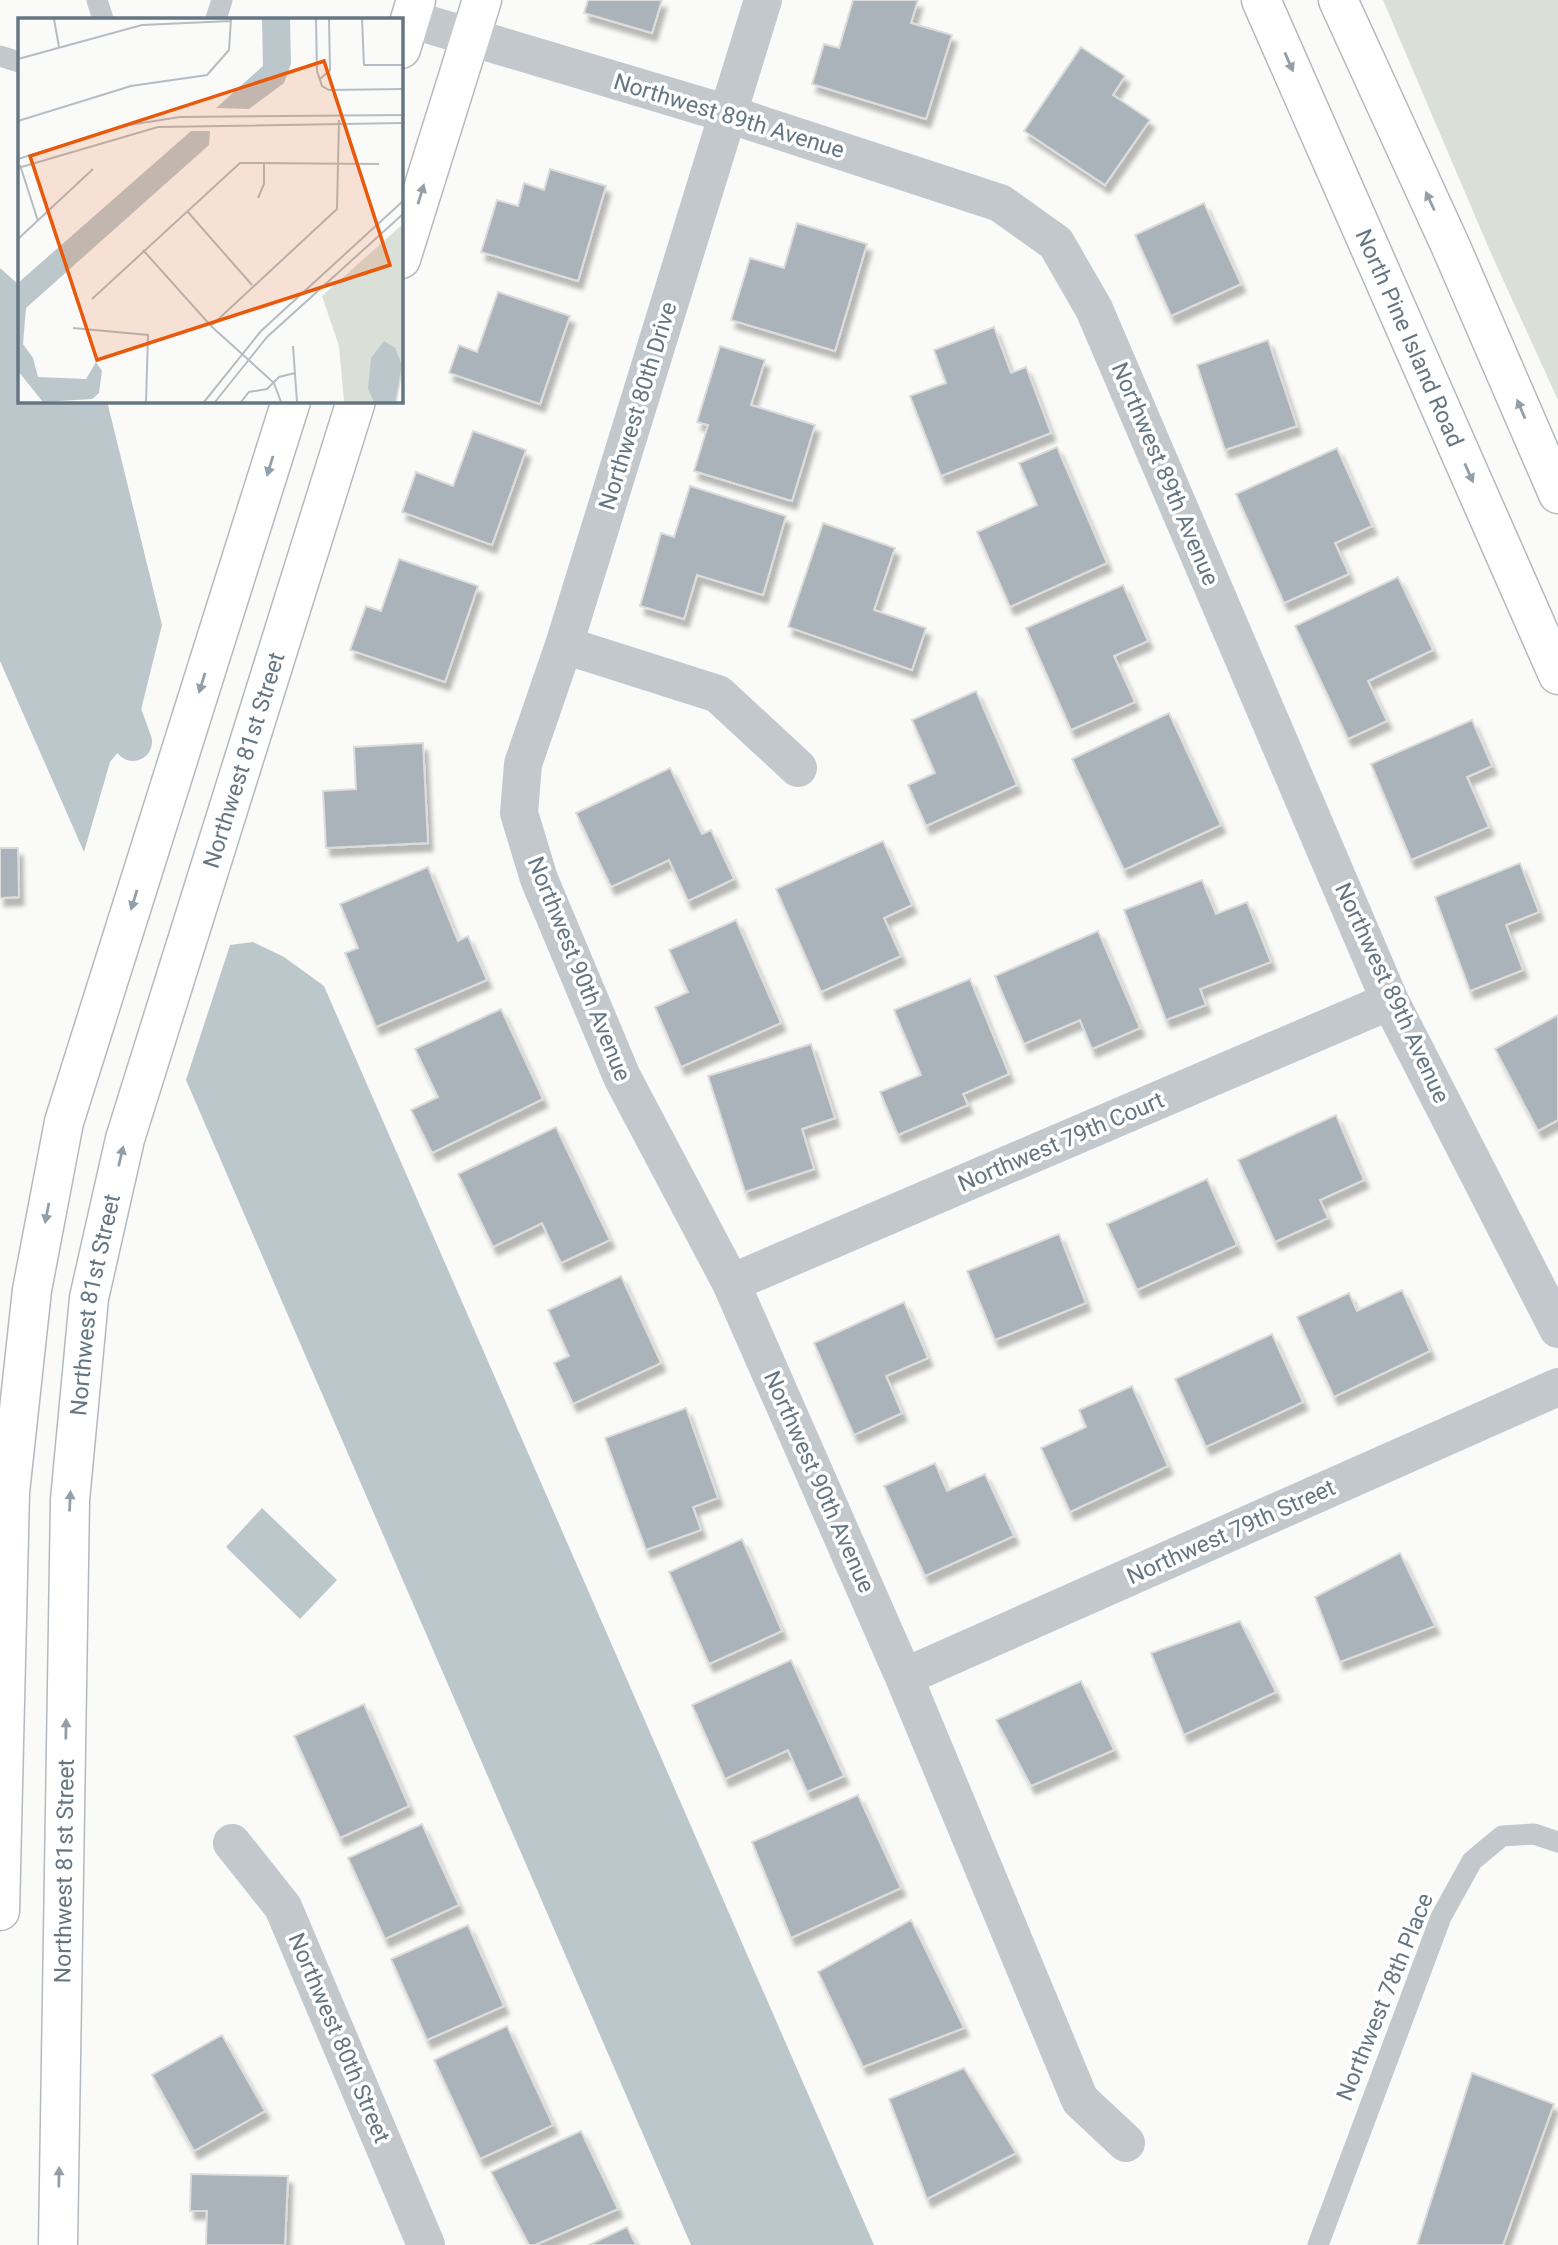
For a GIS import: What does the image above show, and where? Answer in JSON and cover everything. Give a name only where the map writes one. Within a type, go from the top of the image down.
[{"type":"street","points":[[402,256],[482,0]]},
{"type":"street","name":"Northwest 80th Drive","points":[[519,814],[523,764],[564,645],[763,0]]},
{"type":"street","name":"North Pine Island Road","points":[[1261,0],[1558,675]]},
{"type":"street","points":[[1338,0],[1451,247],[1558,495]]},
{"type":"street","name":"Northwest 89th Avenue","points":[[409,23],[470,37],[728,114],[1000,203],[1056,243],[1094,309],[1390,1001],[1558,1329]]},
{"type":"street","points":[[0,1911],[10,1492],[32,1290],[64,1122],[291,402]]},
{"type":"street","name":"Northwest 81st Street","points":[[58,2245],[70,1500],[89,1298],[125,1139],[356,402]]},
{"type":"street","points":[[564,645],[718,694],[798,768]]},
{"type":"street","name":"Northwest 90th Avenue","points":[[519,814],[539,879],[622,1077],[731,1283],[904,1677],[1080,2100],[1126,2143]]},
{"type":"street","name":"Northwest 79th Court","points":[[731,1283],[1390,1001]]},
{"type":"street","name":"Northwest 79th Street","points":[[904,1677],[1558,1387]]},
{"type":"street","name":"Northwest 80th Street","points":[[232,1843],[283,1907],[426,2245]]},
{"type":"lane","points":[[97,0],[103,18]]},
{"type":"lane","points":[[216,18],[222,0]]},
{"type":"lane","points":[[0,56],[18,62]]},
{"type":"lane","name":"Northwest 78th Place","points":[[1318,2245],[1441,1917],[1472,1861],[1502,1836],[1534,1834],[1558,1842]]},
{"type":"shaded area","points":[[1383,0],[1558,0],[1558,400],[1490,251]]},
{"type":"shaded area","points":[[0,268],[18,284],[18,402],[107,402],[162,625],[136,730],[110,762],[84,852],[0,661]]},
{"type":"shaded area","points":[[253,942],[284,957],[324,986],[874,2245],[691,2245],[186,1080],[230,945]]},
{"type":"shaded area","points":[[262,1508],[337,1580],[300,1619],[226,1547]]},
{"type":"building","points":[[588,0],[662,0],[652,33],[584,13]]},
{"type":"building","points":[[853,0],[918,0],[911,23],[952,35],[926,119],[812,84],[824,44],[839,48]]},
{"type":"building","points":[[1081,47],[1125,76],[1113,95],[1150,120],[1105,185],[1024,131]]},
{"type":"building","points":[[550,169],[606,186],[578,281],[481,252],[497,200],[518,206],[524,183],[544,190]]},
{"type":"building","points":[[1204,203],[1241,284],[1171,316],[1135,235]]},
{"type":"building","points":[[797,223],[867,244],[835,351],[731,320],[750,258],[784,268]]},
{"type":"building","points":[[498,292],[570,316],[540,404],[449,373],[459,345],[477,352]]},
{"type":"building","points":[[994,327],[1011,373],[1026,367],[1051,433],[941,476],[910,396],[946,383],[934,350]]},
{"type":"building","points":[[1268,340],[1297,426],[1225,450],[1197,365]]},
{"type":"building","points":[[720,346],[765,360],[751,405],[815,425],[792,501],[694,471],[708,425],[697,422]]},
{"type":"building","points":[[473,431],[526,450],[492,545],[402,512],[416,472],[453,486]]},
{"type":"building","points":[[1057,447],[1107,563],[1010,607],[977,532],[1037,505],[1019,463]]},
{"type":"building","points":[[1337,448],[1372,526],[1335,543],[1349,574],[1284,603],[1236,494]]},
{"type":"building","points":[[690,486],[786,516],[763,595],[697,575],[684,619],[640,606],[661,533],[674,537]]},
{"type":"building","points":[[823,523],[895,548],[874,610],[926,628],[912,670],[788,627]]},
{"type":"building","points":[[399,559],[478,586],[445,682],[350,650],[366,606],[381,611]]},
{"type":"building","points":[[1398,577],[1433,650],[1368,681],[1387,721],[1348,739],[1295,626]]},
{"type":"building","points":[[1123,585],[1148,641],[1114,656],[1135,702],[1071,730],[1026,628]]},
{"type":"building","points":[[976,691],[1017,785],[926,826],[908,785],[935,773],[912,720]]},
{"type":"building","points":[[1169,713],[1221,825],[1124,870],[1072,759]]},
{"type":"building","points":[[1472,720],[1492,766],[1467,777],[1489,827],[1411,860],[1371,764]]},
{"type":"building","points":[[423,743],[428,843],[326,848],[323,791],[356,789],[354,747]]},
{"type":"building","points":[[670,768],[702,834],[711,830],[734,879],[688,901],[669,860],[611,887],[576,813]]},
{"type":"building","points":[[883,841],[912,905],[884,918],[901,956],[821,992],[776,889]]},
{"type":"building","points":[[0,848],[18,848],[19,897],[0,898]]},
{"type":"building","points":[[1520,863],[1539,912],[1506,925],[1523,970],[1470,991],[1435,897]]},
{"type":"building","points":[[428,867],[458,941],[468,936],[487,980],[376,1027],[345,953],[358,948],[340,904]]},
{"type":"building","points":[[1202,880],[1216,914],[1247,902],[1271,962],[1200,989],[1206,1005],[1166,1020],[1124,910]]},
{"type":"building","points":[[736,920],[781,1023],[681,1067],[655,1007],[688,992],[669,950]]},
{"type":"building","points":[[1098,931],[1140,1028],[1092,1049],[1080,1020],[1024,1044],[995,976]]},
{"type":"building","points":[[970,979],[1009,1074],[963,1094],[968,1105],[898,1135],[880,1092],[921,1075],[894,1010]]},
{"type":"building","points":[[501,1009],[543,1099],[432,1153],[411,1110],[438,1097],[415,1049]]},
{"type":"building","points":[[1558,1015],[1558,1120],[1538,1131],[1495,1049]]},
{"type":"building","points":[[811,1044],[835,1118],[802,1129],[814,1169],[745,1192],[708,1076]]},
{"type":"building","points":[[1336,1115],[1364,1180],[1320,1200],[1328,1218],[1275,1242],[1238,1160]]},
{"type":"building","points":[[556,1127],[610,1240],[561,1263],[542,1223],[493,1247],[458,1174]]},
{"type":"building","points":[[1207,1179],[1237,1245],[1137,1290],[1107,1224]]},
{"type":"building","points":[[1059,1234],[1086,1303],[995,1340],[967,1271]]},
{"type":"building","points":[[621,1276],[661,1363],[573,1404],[554,1363],[569,1356],[548,1310]]},
{"type":"building","points":[[1402,1290],[1430,1351],[1334,1397],[1297,1317],[1349,1293],[1357,1311]]},
{"type":"building","points":[[904,1302],[928,1358],[886,1376],[902,1413],[854,1435],[814,1343]]},
{"type":"building","points":[[1272,1334],[1303,1402],[1206,1447],[1175,1379]]},
{"type":"building","points":[[1132,1386],[1168,1466],[1070,1512],[1041,1448],[1086,1427],[1079,1410]]},
{"type":"building","points":[[686,1408],[718,1498],[693,1507],[701,1530],[646,1550],[605,1438]]},
{"type":"building","points":[[935,1463],[947,1491],[985,1474],[1014,1536],[925,1576],[884,1486]]},
{"type":"building","points":[[742,1539],[782,1631],[709,1664],[669,1572]]},
{"type":"building","points":[[1400,1553],[1435,1626],[1340,1662],[1315,1597]]},
{"type":"building","points":[[1240,1621],[1276,1692],[1184,1735],[1151,1653]]},
{"type":"building","points":[[791,1660],[844,1776],[807,1792],[788,1750],[725,1779],[692,1705]]},
{"type":"building","points":[[1081,1681],[1114,1750],[1031,1786],[996,1720]]},
{"type":"building","points":[[364,1704],[409,1806],[340,1838],[294,1736]]},
{"type":"building","points":[[858,1795],[901,1888],[791,1938],[752,1842]]},
{"type":"building","points":[[422,1824],[459,1905],[385,1939],[348,1858]]},
{"type":"building","points":[[911,1920],[964,2028],[863,2067],[818,1972]]},
{"type":"building","points":[[468,1925],[504,2006],[427,2040],[391,1959]]},
{"type":"building","points":[[507,2026],[553,2125],[480,2159],[434,2060]]},
{"type":"building","points":[[222,2035],[265,2111],[194,2151],[152,2075]]},
{"type":"building","points":[[964,2068],[1016,2153],[927,2199],[889,2099]]},
{"type":"building","points":[[1472,2073],[1554,2104],[1503,2245],[1417,2245]]},
{"type":"building","points":[[581,2131],[618,2209],[535,2245],[529,2245],[491,2172]]},
{"type":"building","points":[[191,2174],[288,2176],[285,2245],[206,2245],[207,2211],[190,2211]]},
{"type":"building","points":[[627,2227],[636,2245],[589,2245]]},
{"type":"waterway","points":[[113,687],[133,742]]}]
